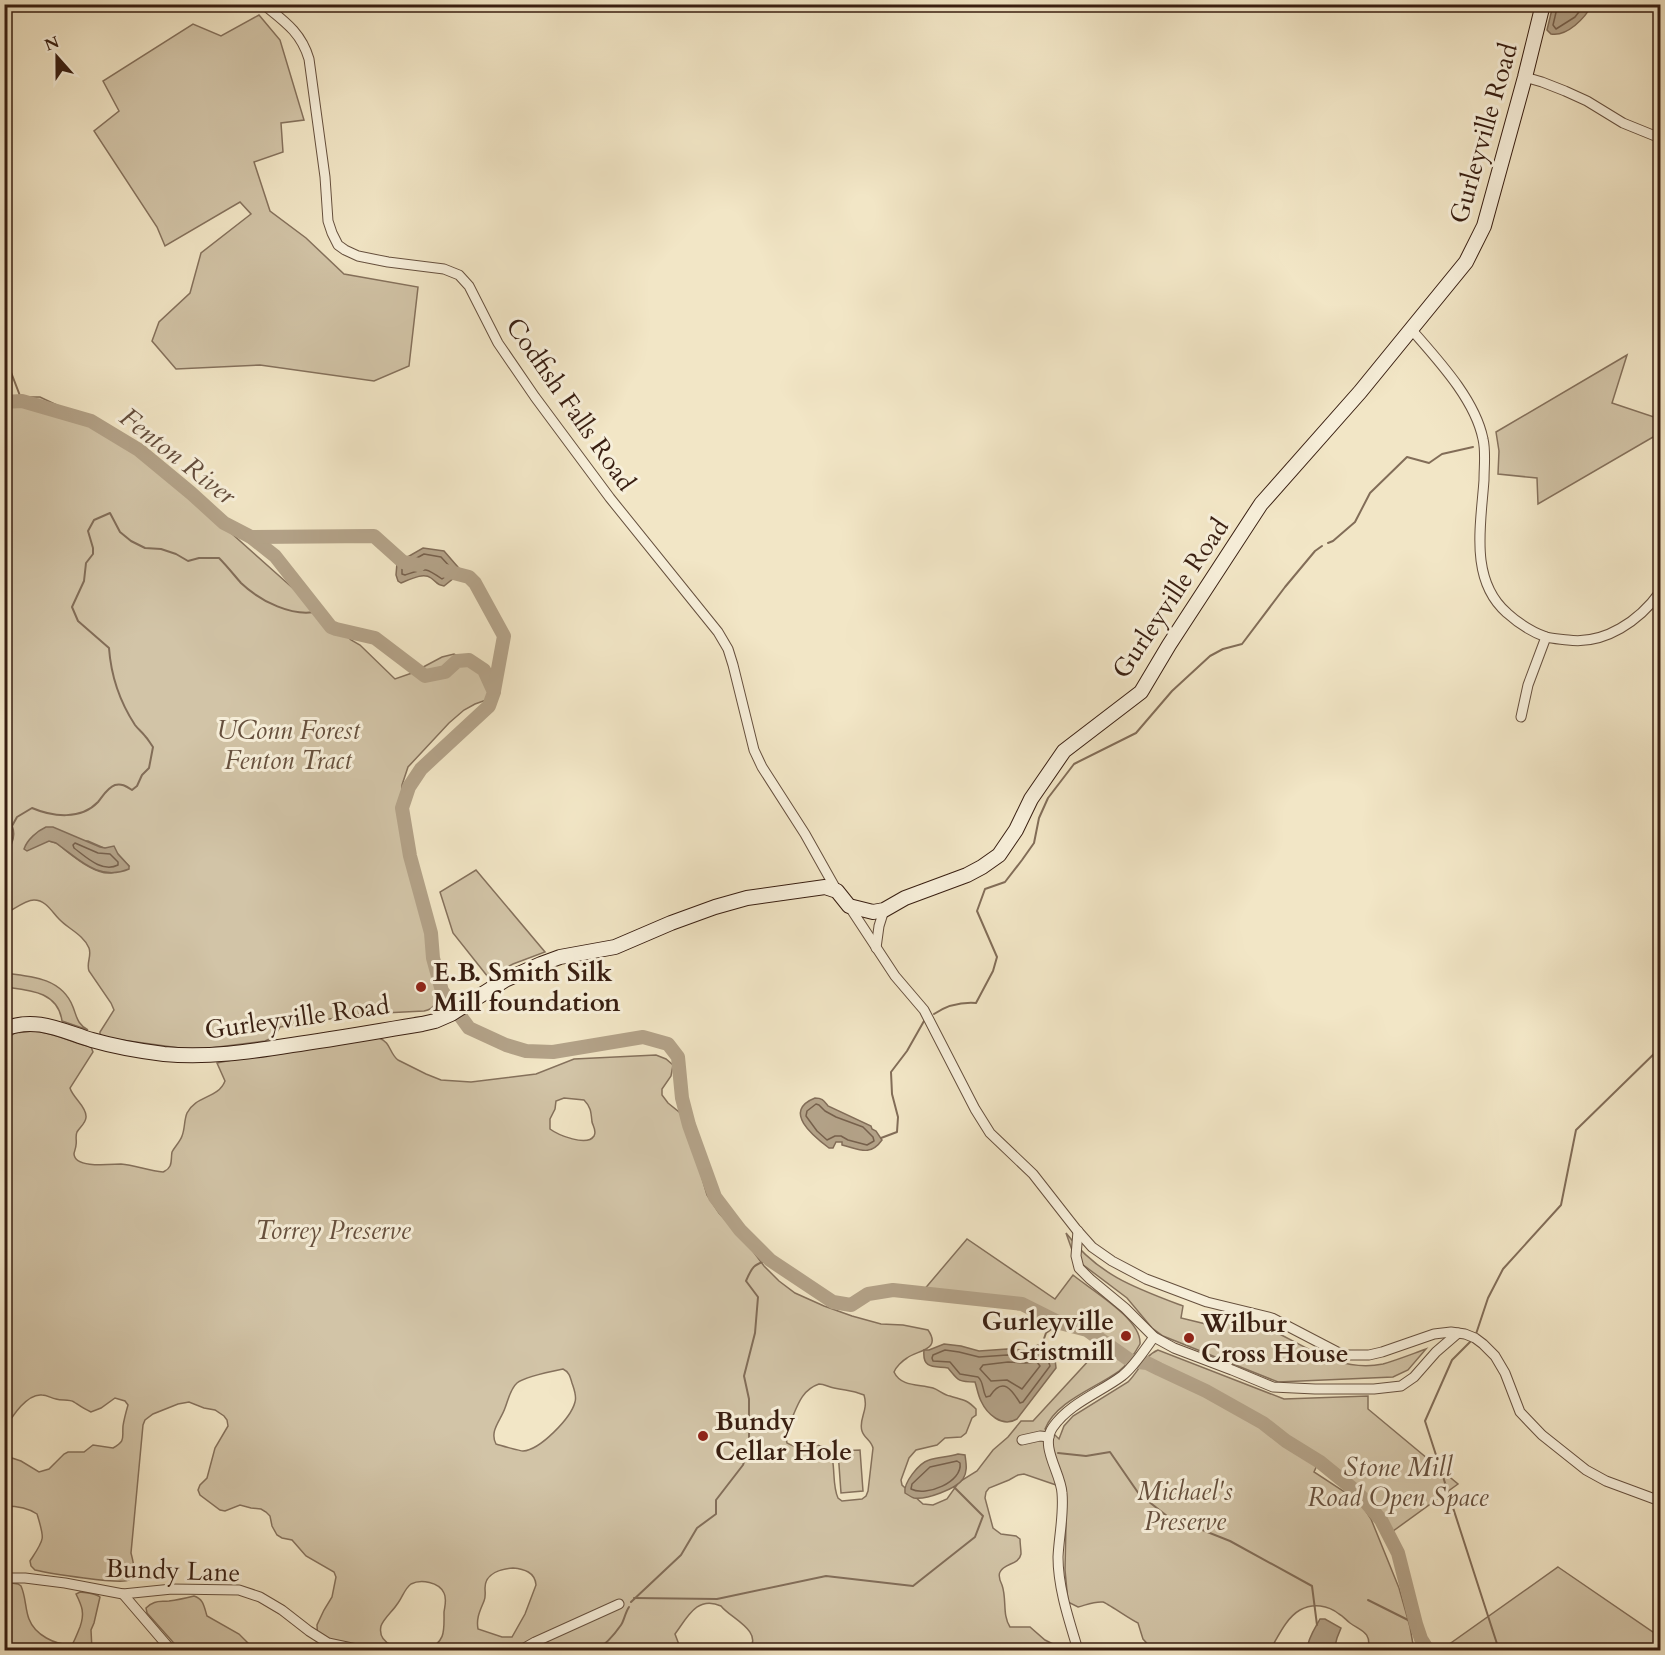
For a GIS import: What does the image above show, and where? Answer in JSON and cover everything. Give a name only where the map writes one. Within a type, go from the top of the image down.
[{"type":"street","name":"Codfish Falls Road","points":[[262,4],[295,31],[309,59],[325,177],[328,221],[338,245],[358,256],[444,269],[459,275],[469,286],[498,343],[535,397],[616,507],[718,632],[728,649],[748,732],[758,759],[805,834],[837,891]]},
{"type":"street","name":"Gurleyville Road","points":[[884,910],[919,892],[968,875],[999,855],[1016,830],[1031,799],[1064,752],[1141,692],[1261,504],[1360,392],[1453,280],[1466,262],[1484,226],[1543,4]]},
{"type":"street","points":[[1525,77],[1565,91],[1587,101],[1623,123],[1660,138]]},
{"type":"street","points":[[1411,329],[1456,384],[1478,422],[1485,457],[1479,554],[1490,591],[1501,608],[1518,623],[1546,637],[1574,641],[1605,637],[1637,618],[1660,592]]},
{"type":"street","points":[[1521,717],[1528,685],[1546,637]]},
{"type":"street","name":"Gurleyville Road","points":[[4,1029],[32,1023],[50,1026],[113,1046],[193,1056],[248,1052],[422,1024],[435,1021],[457,1010],[512,976],[534,966],[560,957],[615,947],[703,910],[747,898],[814,888],[825,887],[837,891]]},
{"type":"street","points":[[837,891],[895,976],[924,1010],[975,1109],[990,1133],[1033,1174],[1092,1247],[1112,1261],[1146,1279],[1207,1302],[1272,1318],[1343,1355],[1369,1355],[1434,1334],[1458,1333],[1474,1338],[1495,1356],[1505,1373],[1520,1412],[1563,1454],[1596,1476],[1660,1501]]},
{"type":"street","points":[[849,906],[873,912],[884,910],[876,948]]},
{"type":"street","points":[[1078,1231],[1076,1256],[1079,1268],[1154,1337],[1174,1348],[1276,1388],[1394,1387],[1407,1383],[1417,1375],[1436,1352],[1458,1333]]},
{"type":"street","points":[[1078,1650],[1060,1583],[1058,1557],[1062,1493],[1049,1446],[1049,1437],[1051,1429],[1073,1408],[1094,1392],[1124,1375],[1154,1337]]},
{"type":"street","points":[[1022,1440],[1040,1436],[1049,1437]]},
{"type":"street","name":"Bundy Lane","points":[[4,1578],[65,1583],[123,1594],[172,1589],[239,1590],[260,1597],[282,1610],[328,1643],[361,1650]]},
{"type":"street","points":[[123,1594],[171,1650]]},
{"type":"street","points":[[521,1650],[619,1604]]},
{"type":"green space","points":[[259,15],[280,40],[304,120],[281,123],[283,152],[254,162],[270,211],[306,238],[344,274],[418,287],[409,366],[374,381],[260,365],[176,369],[152,341],[159,322],[190,293],[201,253],[251,214],[240,202],[165,246],[157,227],[94,131],[119,111],[103,81],[193,24],[221,36]]},
{"type":"green space","points":[[1627,355],[1612,403],[1660,419],[1660,433],[1538,504],[1537,478],[1498,474],[1499,451],[1496,432]]},
{"type":"green space","name":"UConn Forest Fenton Tract","points":[[5,397],[40,397],[116,433],[351,640],[360,645],[395,679],[442,657],[454,654],[481,673],[489,691],[489,699],[464,710],[449,723],[408,767],[402,785],[401,814],[417,877],[430,961],[436,987],[447,1001],[435,1003],[424,1011],[373,1012],[280,1027],[274,1037],[265,1041],[194,1050],[107,1038],[100,1035],[100,1032],[114,1010],[89,971],[90,951],[87,943],[45,904],[38,901],[27,902],[5,914]],"holes":[[[49,841],[88,841],[118,854],[129,866],[113,873],[97,871],[56,843]]]},
{"type":"green space","points":[[476,870],[545,952],[513,964],[488,977],[453,933],[440,892]]},
{"type":"green space","points":[[4,973],[35,977],[53,984],[68,997],[79,1023],[88,1030],[62,1021],[55,1003],[41,994],[5,987]]},
{"type":"green space","points":[[41,1032],[91,1047],[93,1052],[70,1088],[86,1116],[76,1134],[74,1154],[76,1159],[87,1164],[121,1164],[163,1172],[170,1166],[172,1152],[181,1138],[186,1116],[191,1107],[217,1091],[225,1081],[217,1063],[379,1038],[386,1042],[398,1060],[441,1080],[471,1082],[536,1074],[574,1059],[656,1055],[666,1059],[673,1065],[671,1076],[662,1089],[662,1095],[684,1116],[707,1195],[719,1213],[746,1242],[764,1266],[795,1293],[824,1306],[881,1324],[928,1330],[932,1337],[930,1346],[905,1359],[894,1372],[897,1377],[906,1383],[933,1388],[961,1399],[976,1409],[976,1415],[972,1418],[966,1433],[961,1437],[945,1438],[937,1445],[916,1450],[909,1458],[901,1480],[902,1485],[923,1504],[933,1505],[947,1499],[959,1482],[977,1471],[993,1450],[1021,1421],[1033,1421],[1102,1346],[1073,1322],[1045,1311],[1012,1307],[968,1297],[917,1298],[967,1239],[1055,1299],[1073,1275],[1124,1315],[1138,1334],[1140,1344],[1122,1368],[1067,1403],[1050,1419],[1045,1429],[1059,1439],[1064,1426],[1073,1416],[1128,1382],[1145,1360],[1158,1350],[1284,1399],[1368,1396],[1368,1409],[1458,1484],[1389,1534],[1376,1513],[1344,1481],[1318,1463],[1314,1472],[1360,1502],[1371,1519],[1399,1588],[1414,1650],[1368,1650],[1369,1644],[1365,1633],[1335,1611],[1315,1606],[1295,1613],[1270,1650],[1153,1650],[1143,1639],[1138,1623],[1105,1603],[1097,1602],[1078,1607],[1068,1602],[1065,1570],[1066,1523],[1060,1488],[1024,1474],[989,1488],[985,1498],[993,1528],[1001,1534],[1016,1536],[1020,1539],[1020,1558],[1002,1569],[999,1574],[1006,1617],[1010,1627],[1030,1627],[1045,1640],[1065,1650],[749,1650],[752,1637],[744,1625],[721,1606],[705,1603],[688,1615],[675,1634],[681,1650],[427,1650],[438,1643],[443,1635],[446,1602],[442,1589],[429,1582],[420,1582],[411,1584],[407,1588],[382,1623],[381,1635],[391,1645],[425,1650],[316,1650],[318,1646],[317,1625],[332,1597],[336,1577],[334,1572],[306,1556],[292,1540],[277,1535],[270,1516],[261,1509],[240,1505],[225,1511],[220,1510],[200,1495],[198,1490],[207,1478],[215,1448],[228,1426],[224,1416],[215,1410],[189,1402],[153,1414],[145,1420],[143,1425],[131,1553],[134,1567],[129,1580],[113,1581],[35,1570],[30,1561],[41,1543],[41,1529],[37,1514],[21,1507],[5,1506],[5,1454],[39,1472],[49,1469],[68,1452],[84,1452],[93,1445],[113,1448],[122,1439],[128,1405],[125,1401],[115,1398],[91,1412],[72,1401],[36,1395],[20,1407],[5,1428],[4,1084],[6,1073],[4,1071],[5,1039],[15,1033]],"holes":[[[564,1098],[584,1100],[590,1110],[595,1130],[594,1136],[590,1139],[579,1140],[566,1137],[550,1129],[550,1119],[556,1101]],[[563,1369],[567,1371],[576,1397],[568,1416],[546,1439],[530,1449],[521,1451],[496,1444],[495,1430],[511,1392],[517,1383],[539,1374]],[[821,1384],[864,1395],[865,1406],[861,1427],[873,1448],[868,1491],[862,1499],[842,1501],[838,1498],[831,1453],[828,1448],[813,1444],[795,1447],[787,1443],[786,1437],[790,1423],[798,1405],[808,1390]],[[513,1568],[525,1570],[534,1577],[536,1585],[525,1614],[512,1637],[502,1637],[478,1629],[486,1583],[491,1575]]]},
{"type":"green space","points":[[1066,1233],[1091,1260],[1104,1270],[1133,1286],[1183,1306],[1181,1318],[1206,1324],[1209,1313],[1245,1321],[1267,1328],[1322,1356],[1351,1365],[1383,1364],[1426,1349],[1408,1370],[1393,1377],[1278,1382],[1163,1336],[1152,1328],[1127,1298],[1082,1264],[1072,1250]]},
{"type":"green space","points":[[860,1450],[863,1491],[841,1493],[838,1451]]},
{"type":"green space","points":[[1558,1567],[1660,1637],[1660,1650],[1441,1650]]},
{"type":"green space","points":[[5,1582],[21,1586],[29,1619],[36,1630],[46,1638],[66,1645],[72,1645],[82,1622],[82,1610],[76,1594],[80,1592],[100,1597],[91,1630],[92,1650],[5,1650]]},
{"type":"green space","points":[[194,1596],[202,1601],[207,1616],[239,1634],[255,1650],[180,1650],[147,1613],[146,1608],[154,1603]]},
{"type":"water","points":[[1553,4],[1592,5],[1575,26],[1563,33],[1551,34],[1547,30]]},
{"type":"water","points":[[423,548],[444,551],[464,574],[464,577],[454,578],[444,586],[428,576],[416,577],[401,583],[398,581],[397,563]]},
{"type":"water","points":[[46,827],[53,827],[100,847],[114,846],[129,869],[108,873],[99,871],[81,862],[56,843],[49,841],[27,851],[24,849],[33,836]]},
{"type":"water","points":[[815,1098],[822,1099],[828,1106],[871,1126],[882,1140],[869,1150],[859,1150],[842,1145],[842,1142],[836,1142],[833,1148],[829,1148],[815,1137],[801,1116],[805,1103]]},
{"type":"water","points":[[944,1344],[979,1351],[1025,1350],[1038,1345],[1055,1359],[1056,1368],[1017,1419],[1001,1421],[991,1415],[984,1406],[975,1382],[961,1381],[948,1368],[927,1364],[924,1350]]},
{"type":"water","points":[[958,1454],[965,1455],[966,1464],[965,1476],[959,1483],[933,1496],[914,1498],[905,1493],[909,1479],[925,1462]]},
{"type":"water","points":[[1320,1619],[1325,1619],[1341,1628],[1334,1650],[1307,1650],[1310,1638]]},
{"type":"waterway","points":[[4,354],[22,401]]},
{"type":"waterway","name":"Fenton River","points":[[4,402],[22,401],[91,421],[139,450],[224,523],[251,537],[275,556],[331,627],[375,638],[425,676],[445,672],[457,661],[469,660],[484,670],[494,692],[489,706],[421,769],[409,787],[402,808],[410,856],[431,933],[433,958],[442,991],[469,1028],[506,1045],[526,1051],[553,1052],[643,1037],[668,1044],[678,1057],[682,1098],[689,1125],[715,1197],[740,1230],[770,1260],[833,1302],[851,1305],[868,1294],[893,1290],[1022,1304],[1060,1323],[1087,1330],[1131,1361],[1147,1363],[1206,1391],[1263,1423],[1286,1441],[1320,1462],[1358,1493],[1381,1520],[1398,1553],[1416,1624],[1428,1650]]},
{"type":"waterway","points":[[1328,543],[1355,522],[1370,493],[1407,457],[1429,463],[1442,454],[1473,447]]},
{"type":"waterway","points":[[4,855],[12,842],[12,826],[17,817],[32,808],[58,815],[83,812],[98,802],[112,786],[119,784],[132,790],[149,768],[153,747],[135,725],[125,707],[114,679],[109,648],[78,621],[72,607],[84,581],[86,563],[93,554],[88,531],[94,520],[110,513],[120,532],[145,548],[161,549],[188,561],[199,558],[219,558],[241,583],[267,602],[299,612],[319,611]]},
{"type":"waterway","name":"Fenton River","points":[[251,537],[374,536],[403,562],[419,565]]},
{"type":"waterway","points":[[934,1014],[954,1005],[976,1003],[993,971],[997,957],[977,911],[985,889],[1005,882],[1022,860],[1034,843],[1039,818],[1048,798],[1074,764],[1136,733],[1172,691],[1210,656],[1223,649],[1242,644],[1285,587],[1315,551],[1322,546]]},
{"type":"waterway","name":"Fenton River","points":[[446,571],[469,577],[475,583],[504,636],[494,691]]},
{"type":"waterway","points":[[881,1138],[897,1132],[898,1117],[892,1094],[891,1072],[907,1051],[924,1021]]},
{"type":"waterway","points":[[1476,1334],[1488,1298],[1503,1269],[1561,1205],[1576,1130],[1660,1048]]},
{"type":"waterway","points":[[631,1602],[681,1555],[697,1528],[716,1514],[716,1500],[743,1465],[749,1448],[749,1399],[744,1376],[755,1333],[758,1297],[746,1281],[750,1273],[756,1265],[768,1260],[799,1280]]},
{"type":"waterway","points":[[1041,1347],[1046,1333],[1060,1323]]},
{"type":"waterway","points":[[1473,1339],[1452,1360],[1425,1421],[1499,1650]]},
{"type":"waterway","points":[[1058,1453],[1086,1456],[1110,1452],[1139,1494],[1167,1516],[1230,1541],[1312,1586],[1317,1625]]},
{"type":"waterway","points":[[634,1598],[717,1599],[826,1576],[913,1586],[975,1537],[983,1516],[954,1487]]},
{"type":"waterway","points":[[1368,1600],[1416,1624]]},
{"type":"waterway","points":[[596,1650],[616,1632],[629,1607]]},
{"type":"place","name":"E.B. Smith Silk Mill foundation","points":[[421,987]]},
{"type":"place","name":"Gurleyville Gristmill","points":[[1126,1336]]},
{"type":"place","name":"Wilbur Cross House","points":[[1189,1338]]},
{"type":"place","name":"Bundy Cellar Hole","points":[[703,1436]]},
{"type":"park label","name":"Torrey Preserve","points":[[333,1230]]},
{"type":"park label","name":"Stone Mill Road Open Space","points":[[1398,1482]]},
{"type":"park label","name":"Michael's Preserve","points":[[1185,1506]]}]
